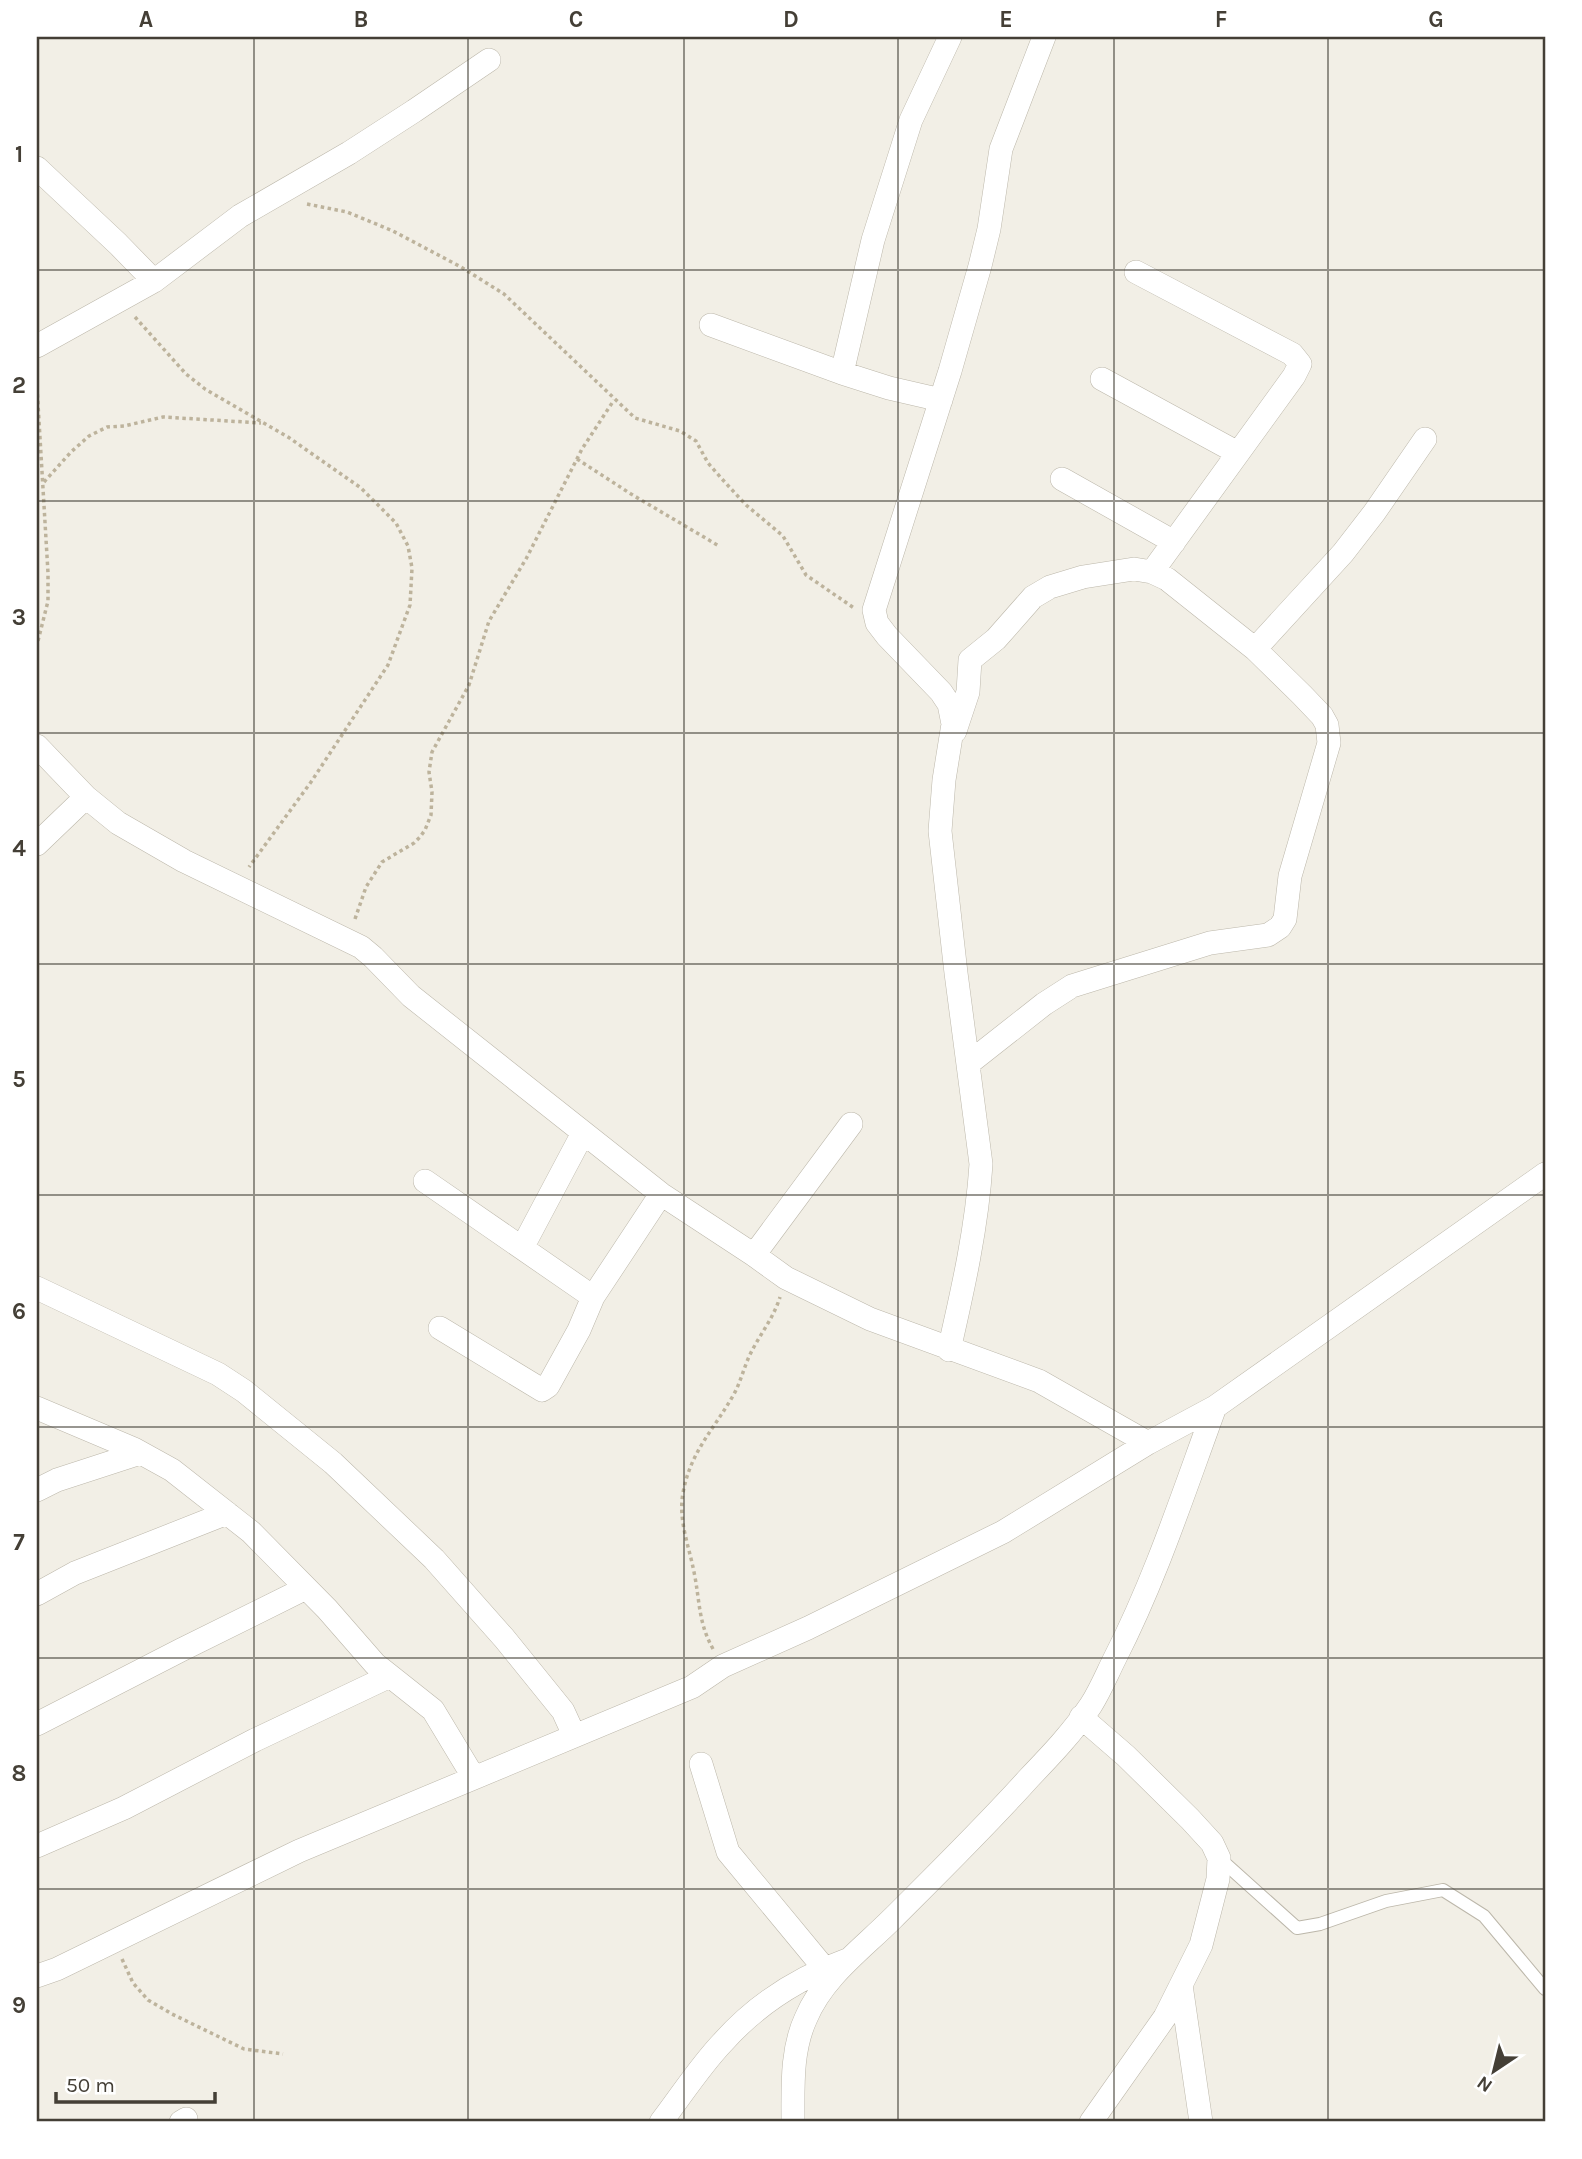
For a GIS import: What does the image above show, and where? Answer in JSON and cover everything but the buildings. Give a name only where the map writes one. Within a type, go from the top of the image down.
[{"type":"street","points":[[842,373],[873,240],[911,120],[950,37]]},
{"type":"street","points":[[949,1350],[968,1265],[981,1164],[940,831],[953,715],[941,692],[877,623],[874,610],[941,400],[989,229],[1001,149],[1044,37]]},
{"type":"street","points":[[37,346],[154,281],[240,216],[403,118],[489,60]]},
{"type":"street","points":[[37,167],[154,281]]},
{"type":"street","points":[[1136,272],[1292,354],[1300,364],[1152,572]]},
{"type":"street","points":[[711,325],[842,373],[889,388],[941,400]]},
{"type":"street","points":[[1102,379],[1238,453]]},
{"type":"street","points":[[1255,649],[1343,553],[1425,439]]},
{"type":"street","points":[[1062,479],[1174,542]]},
{"type":"street","points":[[952,737],[968,692],[970,660],[996,639],[1033,597],[1050,587],[1083,577],[1124,570],[1152,572],[1167,579],[1255,649],[1322,716],[1329,733],[1329,743],[1290,876],[1285,919],[1280,928],[1268,935],[1210,943],[1072,986],[1044,1004],[969,1063]]},
{"type":"street","points":[[37,746],[86,797],[118,823],[145,840],[348,940],[373,957],[411,996],[661,1194],[786,1278],[870,1319],[1038,1381],[1148,1443]]},
{"type":"street","points":[[37,844],[86,797]]},
{"type":"street","points":[[754,1255],[851,1124]]},
{"type":"street","points":[[522,1248],[583,1133]]},
{"type":"street","points":[[37,1976],[57,1969],[299,1851],[692,1687],[723,1666],[808,1628],[1003,1532],[1148,1443],[1215,1407],[1545,1174]]},
{"type":"street","points":[[425,1181],[593,1297]]},
{"type":"street","points":[[440,1328],[542,1390],[548,1386],[567,1353],[593,1297],[661,1194]]},
{"type":"street","points":[[37,1288],[218,1374],[244,1391],[333,1462],[433,1559],[504,1638],[563,1711],[574,1735]]},
{"type":"street","points":[[793,2122],[793,2075],[797,2043],[814,2002],[848,1959],[889,1922],[1009,1800],[1065,1739],[1092,1703],[1128,1634],[1155,1571],[1215,1407]]},
{"type":"street","points":[[37,1408],[172,1470],[251,1532],[375,1664],[433,1710],[474,1778]]},
{"type":"street","points":[[37,1490],[57,1480],[140,1453]]},
{"type":"street","points":[[37,1594],[75,1573],[227,1513]]},
{"type":"street","points":[[37,1724],[306,1588]]},
{"type":"street","points":[[37,1846],[124,1808],[255,1740],[390,1676]]},
{"type":"street","points":[[1081,1717],[1181,1810],[1212,1843],[1219,1858],[1219,1879],[1201,1945],[1165,2017],[1091,2122]]},
{"type":"street","points":[[701,1764],[728,1852],[824,1968]]},
{"type":"street","points":[[661,2122],[723,2041],[763,2005],[790,1986],[848,1959]]},
{"type":"street","points":[[1181,1985],[1201,2122]]},
{"type":"lane","points":[[1219,1858],[1297,1928],[1320,1924],[1386,1902],[1443,1890],[1484,1916],[1545,1989]]},
{"type":"path","points":[[273,197],[347,212],[393,231],[461,267],[504,294],[635,418],[680,430],[695,441],[708,463],[722,479],[746,505],[783,537],[806,575],[877,623]]},
{"type":"path","points":[[120,300],[186,374],[205,389],[288,437],[361,488],[396,523],[408,546],[412,568],[410,606],[388,665],[311,782],[235,886]]},
{"type":"path","points":[[37,387],[48,573],[48,601],[37,645]]},
{"type":"path","points":[[348,940],[366,887],[376,870],[389,856],[420,837],[425,830],[430,816],[432,792],[429,772],[432,752],[469,685],[489,621],[526,559],[577,458],[614,400]]},
{"type":"path","points":[[44,482],[89,436],[107,427],[163,417],[264,423]]},
{"type":"path","points":[[577,458],[631,494],[719,546]]},
{"type":"path","points":[[723,1666],[705,1635],[699,1615],[695,1574],[684,1532],[683,1492],[695,1454],[735,1393],[748,1358],[775,1312],[786,1278]]},
{"type":"path","points":[[114,1941],[133,1983],[148,2000],[244,2049],[283,2054]]}]
